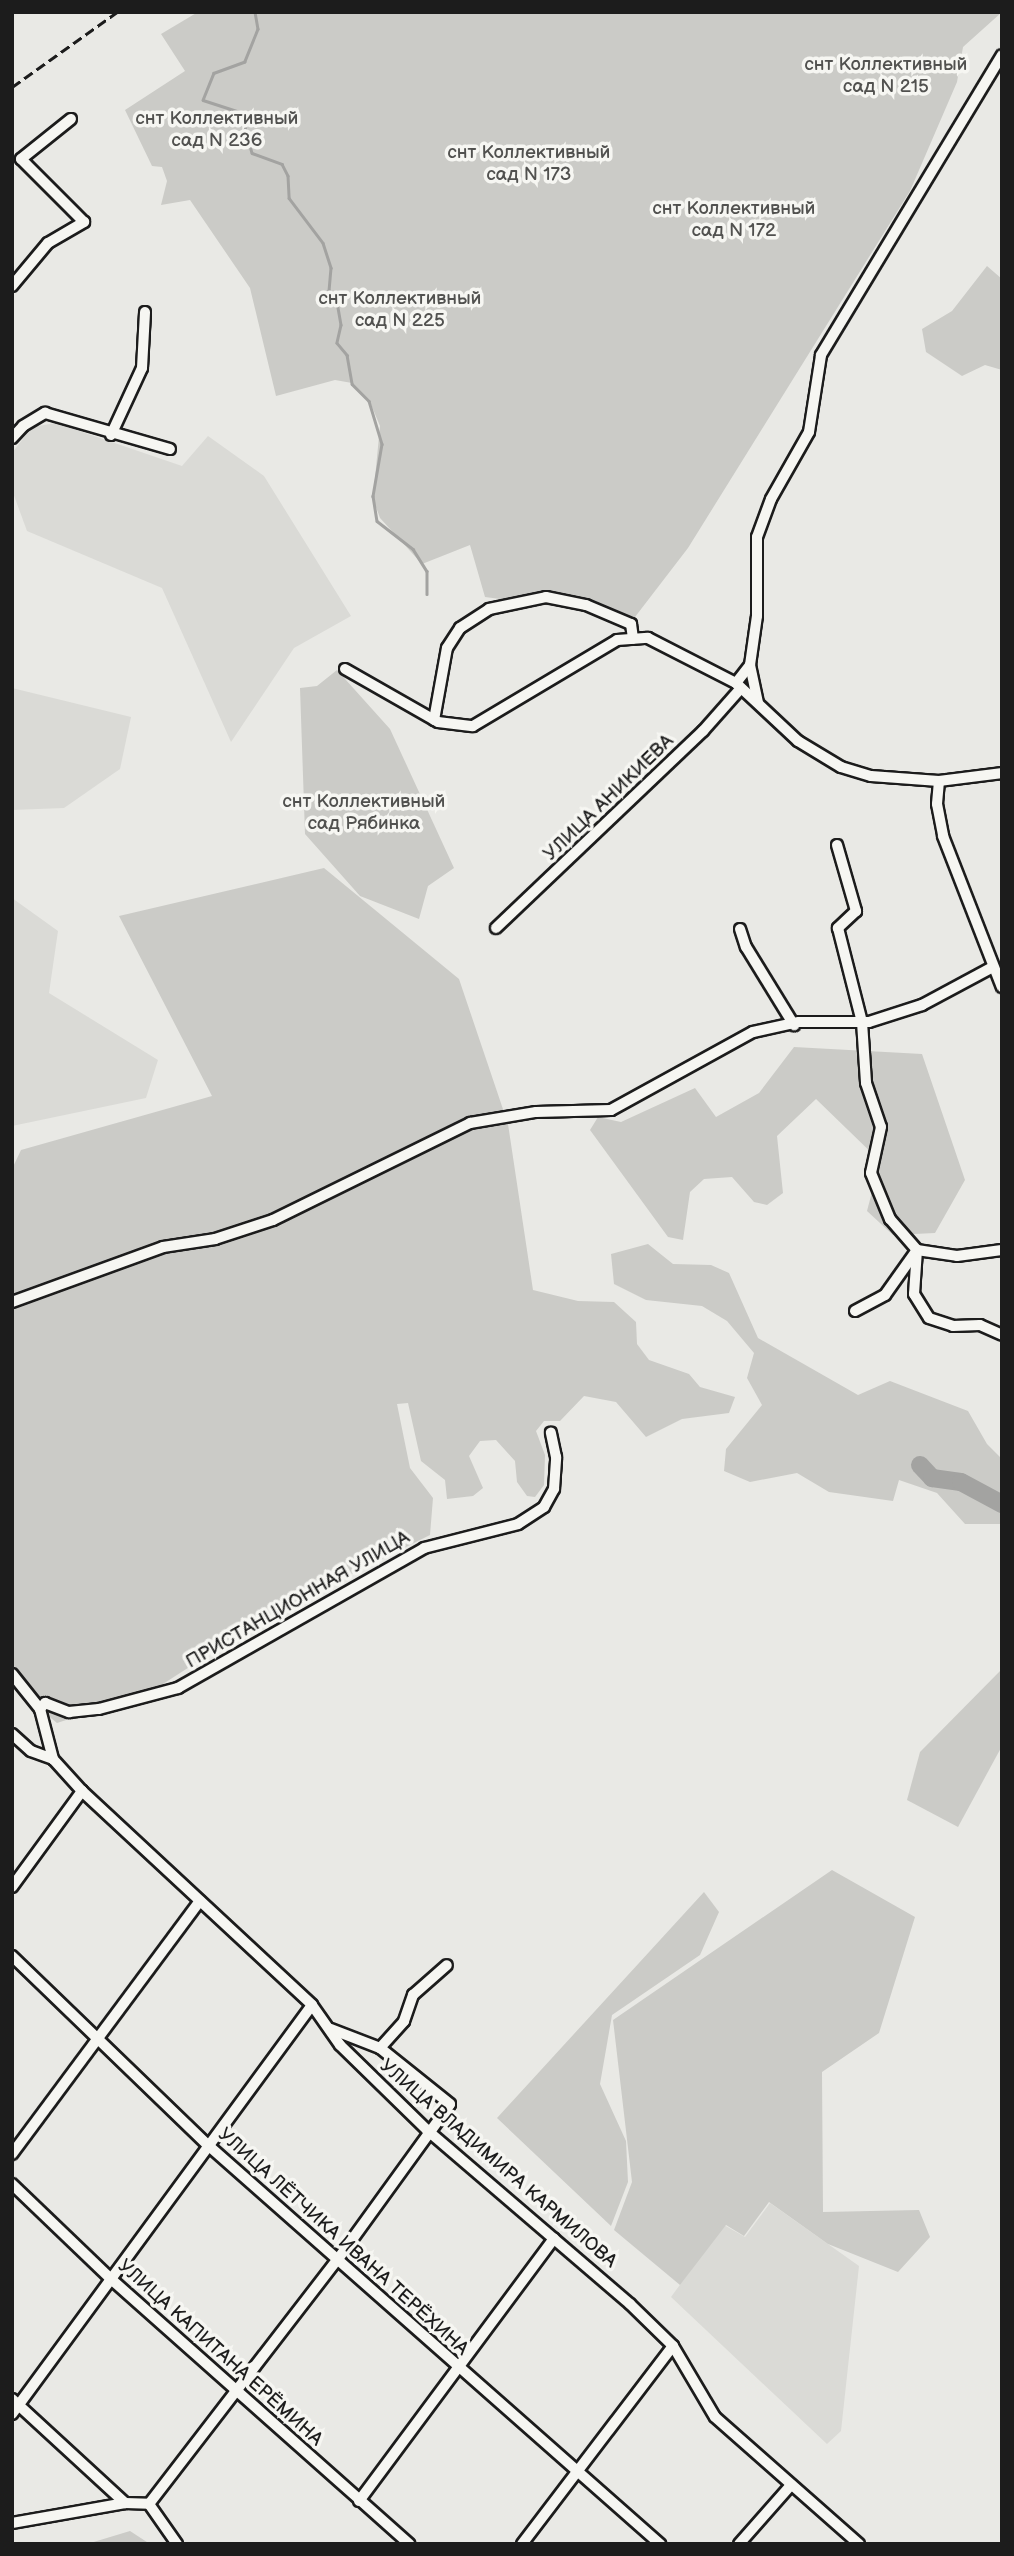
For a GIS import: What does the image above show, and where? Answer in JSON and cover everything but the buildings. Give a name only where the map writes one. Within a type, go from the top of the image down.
[{"type":"street","points":[[759,704],[750,665],[760,591],[757,537],[771,499],[809,432],[821,355],[1002,55]]},
{"type":"street","points":[[12,286],[48,243],[84,222],[21,159],[71,118]]},
{"type":"street","points":[[111,435],[142,368],[145,313]]},
{"type":"street","points":[[12,438],[23,426],[45,413],[111,435],[170,449]]},
{"type":"street","points":[[434,720],[447,648],[460,628],[489,610],[546,597],[586,604],[631,624],[633,639]]},
{"type":"street","points":[[345,668],[434,720],[473,726],[617,640],[648,638],[739,685],[799,741],[841,767],[871,776],[939,781],[1002,773]]},
{"type":"street","name":"УЛИЦА АНИКИЕВА","points":[[496,928],[704,731],[739,685],[750,665]]},
{"type":"street","points":[[939,781],[937,804],[943,836],[991,968],[1002,987]]},
{"type":"street","points":[[837,845],[856,911],[838,928],[862,1022],[866,1083],[881,1127],[871,1173],[890,1219],[917,1250],[957,1256],[1002,1250]]},
{"type":"street","points":[[740,929],[746,947],[794,1024]]},
{"type":"street","points":[[12,1302],[163,1247],[215,1239],[273,1220],[470,1123],[581,1109],[611,1110],[753,1032],[794,1024],[862,1022],[922,1005],[991,968]]},
{"type":"street","points":[[855,1311],[886,1295],[917,1250]]},
{"type":"street","points":[[917,1250],[914,1294],[929,1318],[953,1326],[980,1325],[1002,1335]]},
{"type":"street","name":"ПРИСТАНЦИОННАЯ УЛИЦА","points":[[40,1709],[45,1703],[69,1712],[99,1709],[178,1688],[424,1548],[517,1524],[544,1507],[554,1489],[556,1457],[551,1433]]},
{"type":"street","points":[[12,1674],[40,1709],[53,1759]]},
{"type":"street","name":"УЛИЦА ВЛАДИМИРА КАРМИЛОВА","points":[[12,1734],[31,1751],[53,1759],[82,1791],[312,2005],[368,2075],[673,2346],[715,2417],[859,2544]]},
{"type":"street","points":[[12,1887],[82,1791]]},
{"type":"street","points":[[12,2154],[200,1901]]},
{"type":"street","name":"УЛИЦА ЛЁТЧИКА ИВАНА ТЕРЁХИНА","points":[[12,1956],[209,2146],[458,2369],[660,2544]]},
{"type":"street","points":[[380,2048],[404,2021],[413,1995],[447,1965]]},
{"type":"street","points":[[125,2503],[14,2406],[111,2279],[312,2005]]},
{"type":"street","points":[[149,2504],[338,2259],[427,2130],[450,2104],[380,2048],[331,2029]]},
{"type":"street","name":"УЛИЦА КАПИТАНА ЕРЁМИНА","points":[[12,2184],[111,2279],[409,2544]]},
{"type":"street","points":[[359,2501],[554,2238]]},
{"type":"street","points":[[522,2544],[673,2346]]},
{"type":"street","points":[[739,2544],[791,2485]]},
{"type":"street","points":[[12,2523],[125,2503],[149,2504]]},
{"type":"street","points":[[149,2504],[177,2544]]},
{"type":"shaded area","points":[[56,423],[182,466],[208,436],[264,476],[351,616],[294,648],[231,742],[162,588],[27,531],[12,490],[12,453],[32,427]]},
{"type":"shaded area","points":[[12,688],[131,717],[120,769],[64,808],[12,810]]},
{"type":"shaded area","points":[[12,898],[58,931],[49,993],[158,1060],[146,1098],[12,1126]]},
{"type":"shaded area","points":[[770,2203],[859,2266],[841,2431],[827,2444],[671,2297],[724,2225],[745,2237]]},
{"type":"green space","points":[[198,12],[1002,12],[963,47],[957,82],[910,191],[688,548],[635,617],[485,597],[470,545],[422,564],[380,518],[373,499],[380,426],[370,402],[352,383],[335,380],[276,396],[250,288],[190,200],[161,205],[167,181],[162,167],[152,166],[125,110],[185,71],[161,34]]},
{"type":"green space","points":[[987,266],[1002,279],[1002,370],[985,365],[962,376],[926,352],[922,329],[952,311]]},
{"type":"green space","name":"снт Коллективный сад Рябинка","points":[[337,670],[390,729],[454,868],[428,886],[419,919],[360,896],[305,834],[300,688],[317,686]]},
{"type":"green space","points":[[324,868],[459,979],[508,1124],[533,1290],[578,1301],[614,1302],[636,1322],[637,1344],[649,1360],[689,1374],[700,1387],[735,1397],[729,1413],[682,1419],[646,1437],[616,1402],[584,1396],[560,1421],[544,1421],[536,1431],[545,1455],[544,1485],[535,1497],[527,1496],[517,1482],[515,1461],[496,1440],[480,1441],[469,1456],[483,1488],[473,1496],[447,1499],[445,1480],[421,1461],[408,1403],[397,1404],[410,1468],[433,1498],[430,1535],[270,1615],[149,1693],[57,1723],[12,1686],[12,1169],[21,1150],[212,1096],[119,916]]},
{"type":"green space","points":[[794,1047],[922,1054],[965,1180],[935,1233],[893,1235],[867,1211],[880,1161],[816,1099],[777,1136],[783,1193],[767,1205],[754,1202],[732,1177],[704,1179],[690,1192],[683,1240],[668,1237],[590,1130],[598,1117],[621,1122],[695,1088],[716,1117],[759,1093]]},
{"type":"green space","points":[[648,1244],[673,1264],[711,1265],[729,1273],[758,1338],[858,1395],[890,1381],[968,1411],[987,1444],[1002,1459],[1002,1524],[965,1524],[937,1493],[899,1480],[893,1501],[829,1492],[797,1473],[750,1482],[724,1471],[726,1449],[762,1405],[747,1378],[754,1353],[727,1321],[702,1306],[646,1300],[614,1284],[611,1254]]},
{"type":"green space","points":[[1002,1669],[1002,1746],[958,1827],[907,1800],[920,1752]]},
{"type":"green space","points":[[832,1870],[915,1917],[879,2033],[822,2072],[823,2212],[919,2210],[930,2237],[898,2272],[828,2244],[769,2202],[744,2236],[726,2225],[680,2285],[614,2230],[632,2182],[613,2020]]},
{"type":"green space","points":[[704,1892],[719,1912],[700,1955],[612,2015],[600,2084],[626,2141],[628,2182],[611,2226],[497,2118]]},
{"type":"green space","points":[[130,2531],[150,2544],[87,2544]]},
{"type":"waterway","points":[[255,12],[258,29],[245,62],[214,73],[203,100],[241,112],[252,153],[282,164],[288,176],[289,198],[323,243],[331,268],[329,290],[337,302],[341,325],[337,343],[347,355],[352,384],[369,401],[382,444],[373,496],[377,521],[413,549],[427,571],[427,594]]},
{"type":"waterway","points":[[920,1465],[932,1478],[961,1482],[1002,1504]]},
{"type":"railway","points":[[12,87],[117,12]]},
{"type":"park label","name":"снт Коллективный сад N 215","points":[[886,76]]},
{"type":"park label","name":"снт Коллективный сад N 236","points":[[217,130]]},
{"type":"park label","name":"снт Коллективный сад N 173","points":[[529,164]]},
{"type":"park label","name":"снт Коллективный сад N 172","points":[[734,220]]},
{"type":"park label","name":"снт Коллективный сад N 225","points":[[400,310]]}]
